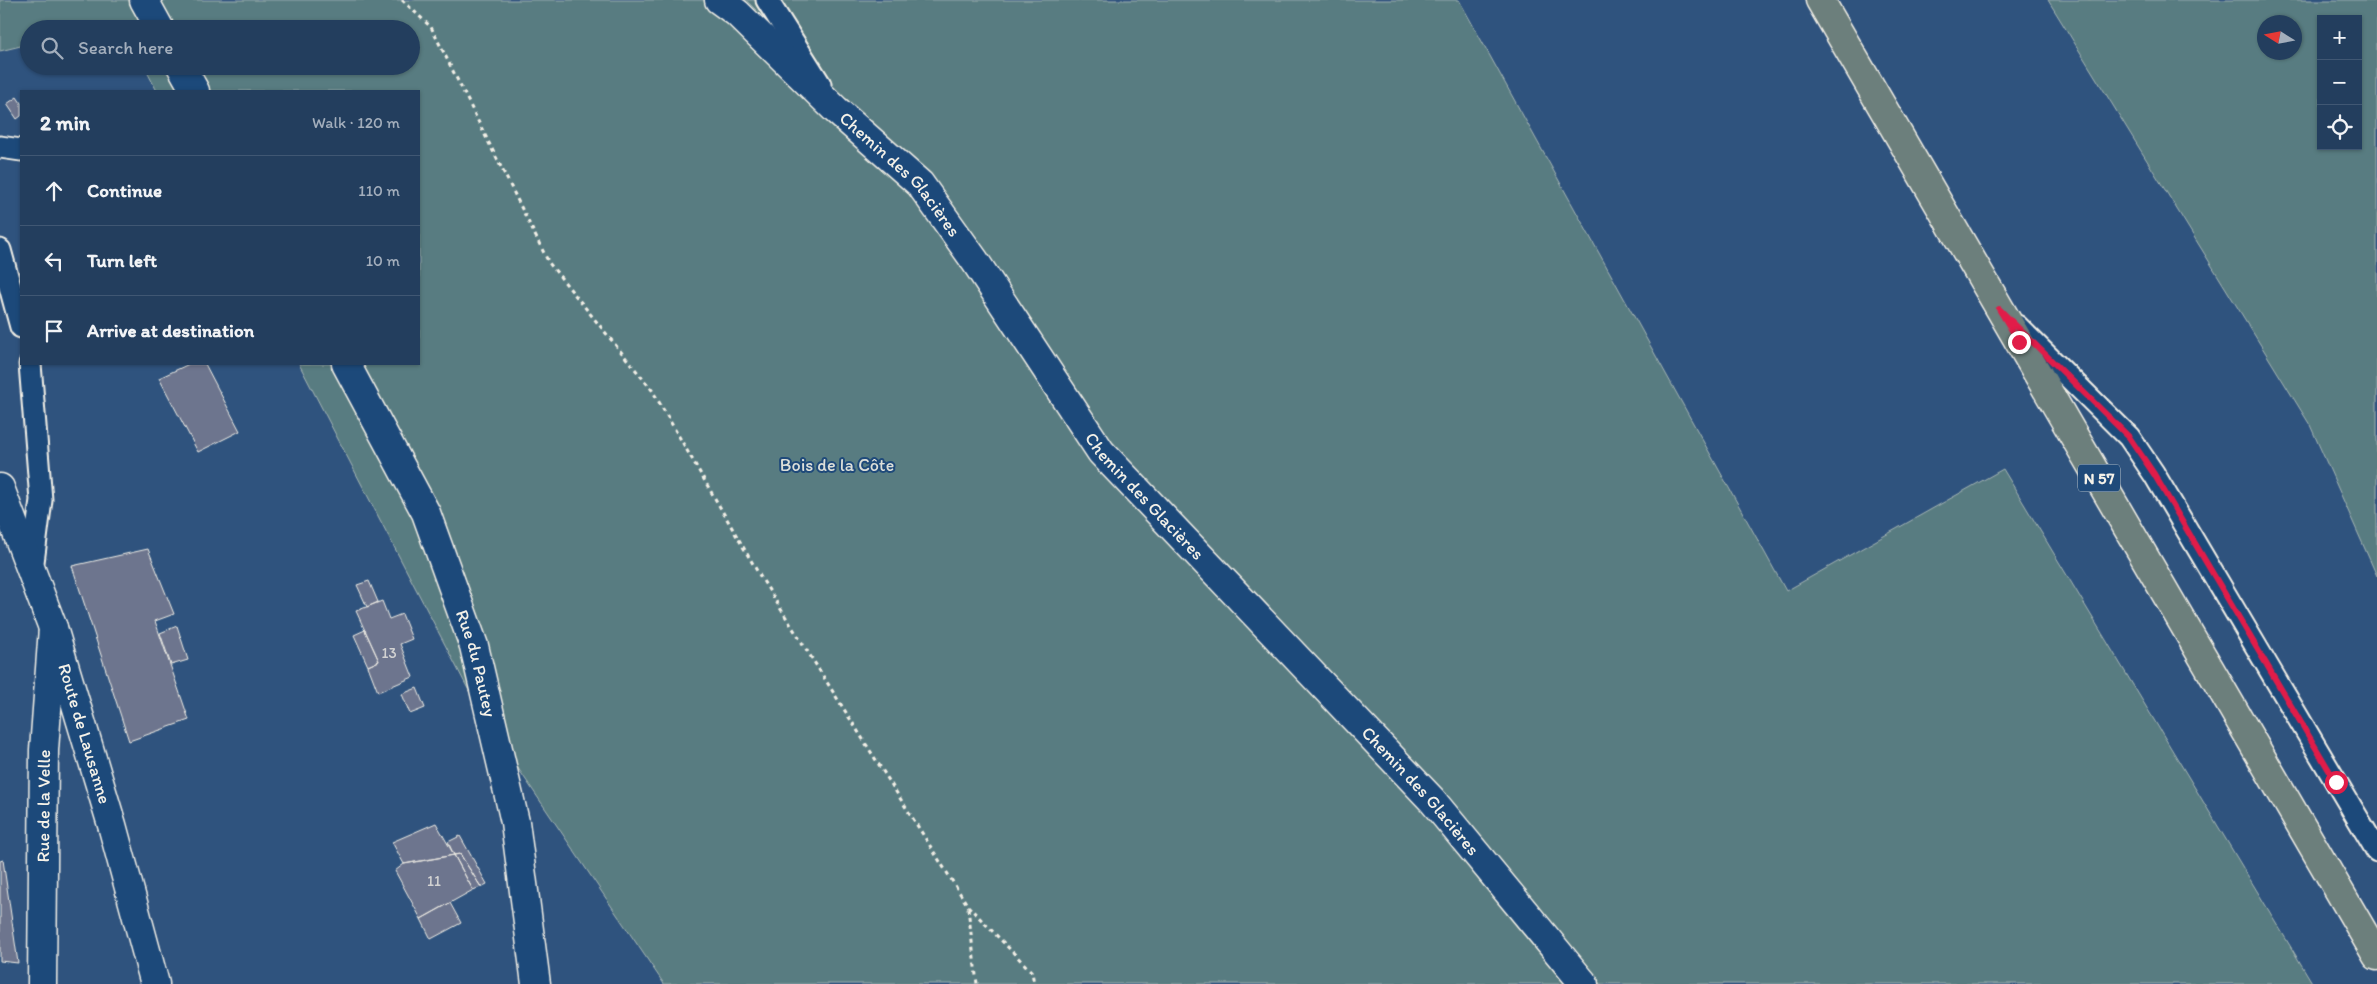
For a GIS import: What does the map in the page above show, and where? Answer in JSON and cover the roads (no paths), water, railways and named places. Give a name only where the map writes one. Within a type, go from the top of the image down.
[{"type":"main road","name":"N 57","points":[[1820,0],[2377,956]]},
{"type":"street","points":[[144,0],[155,20]]},
{"type":"street","name":"Chemin des Glacières","points":[[719,0],[836,110],[920,184],[975,261],[1101,452],[1432,800],[1584,984]]},
{"type":"street","points":[[186,75],[194,90]]},
{"type":"street","name":"Rue du Pautey","points":[[347,365],[426,514],[474,646],[515,822],[536,984]]},
{"type":"street","name":"Route de Lausanne","points":[[0,488],[53,628],[112,825],[155,984]]},
{"type":"street","name":"Rue de la Velle","points":[[42,984],[44,750],[53,628]]},
{"type":"lane","points":[[767,0],[836,110]]},
{"type":"lane","points":[[0,147],[20,150]]},
{"type":"lane","points":[[0,247],[20,323]]},
{"type":"lane","points":[[1999,309],[2129,437],[2154,474],[2377,850]]},
{"type":"lane","points":[[30,365],[41,500],[32,570]]},
{"type":"park label","name":"Bois de la Côte","points":[[837,465]]}]
